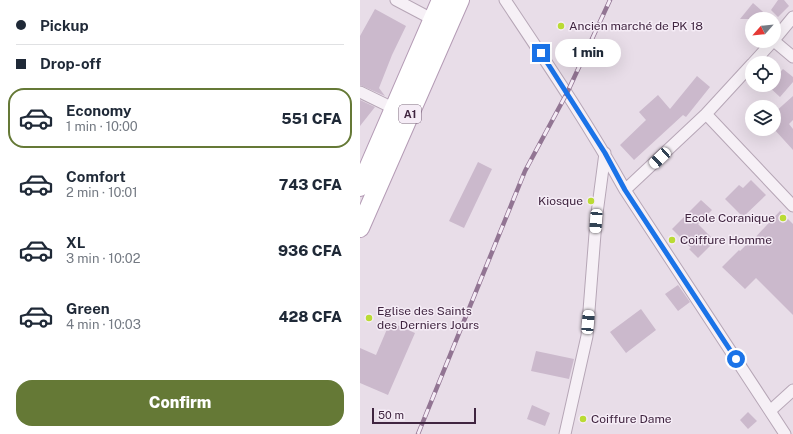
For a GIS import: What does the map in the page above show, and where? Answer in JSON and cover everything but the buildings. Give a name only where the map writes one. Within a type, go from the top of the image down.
[{"type":"main road","name":"A1","points":[[360,187],[441,0]]},
{"type":"main road","name":"A1","points":[[360,228],[460,0]]},
{"type":"street","points":[[396,0],[432,19]]},
{"type":"street","points":[[505,0],[605,153],[625,190],[785,434]]},
{"type":"street","points":[[781,33],[793,18]]},
{"type":"street","points":[[781,47],[793,57]]},
{"type":"street","points":[[760,56],[768,48]]},
{"type":"street","points":[[625,190],[706,114],[745,73]]},
{"type":"street","points":[[360,92],[395,108]]},
{"type":"street","points":[[706,114],[793,206]]},
{"type":"street","points":[[565,434],[587,336],[596,221],[605,153]]},
{"type":"street","points":[[770,411],[793,390]]},
{"type":"railway","points":[[418,434],[525,171],[567,93],[610,0]]},
{"type":"place","name":"Ancien marché de PK 18","points":[[561,26]]},
{"type":"place","name":"Kiosque","points":[[591,201]]},
{"type":"place","name":"Ecole Coranique","points":[[783,218]]},
{"type":"place","name":"Coiffure Homme","points":[[672,240]]},
{"type":"place","name":"Eglise des Saints des Derniers Jours","points":[[369,318]]},
{"type":"place","name":"Coiffure Dame","points":[[583,419]]},
{"type":"route","points":[[541,53],[605,153],[625,190],[736,359]]}]
